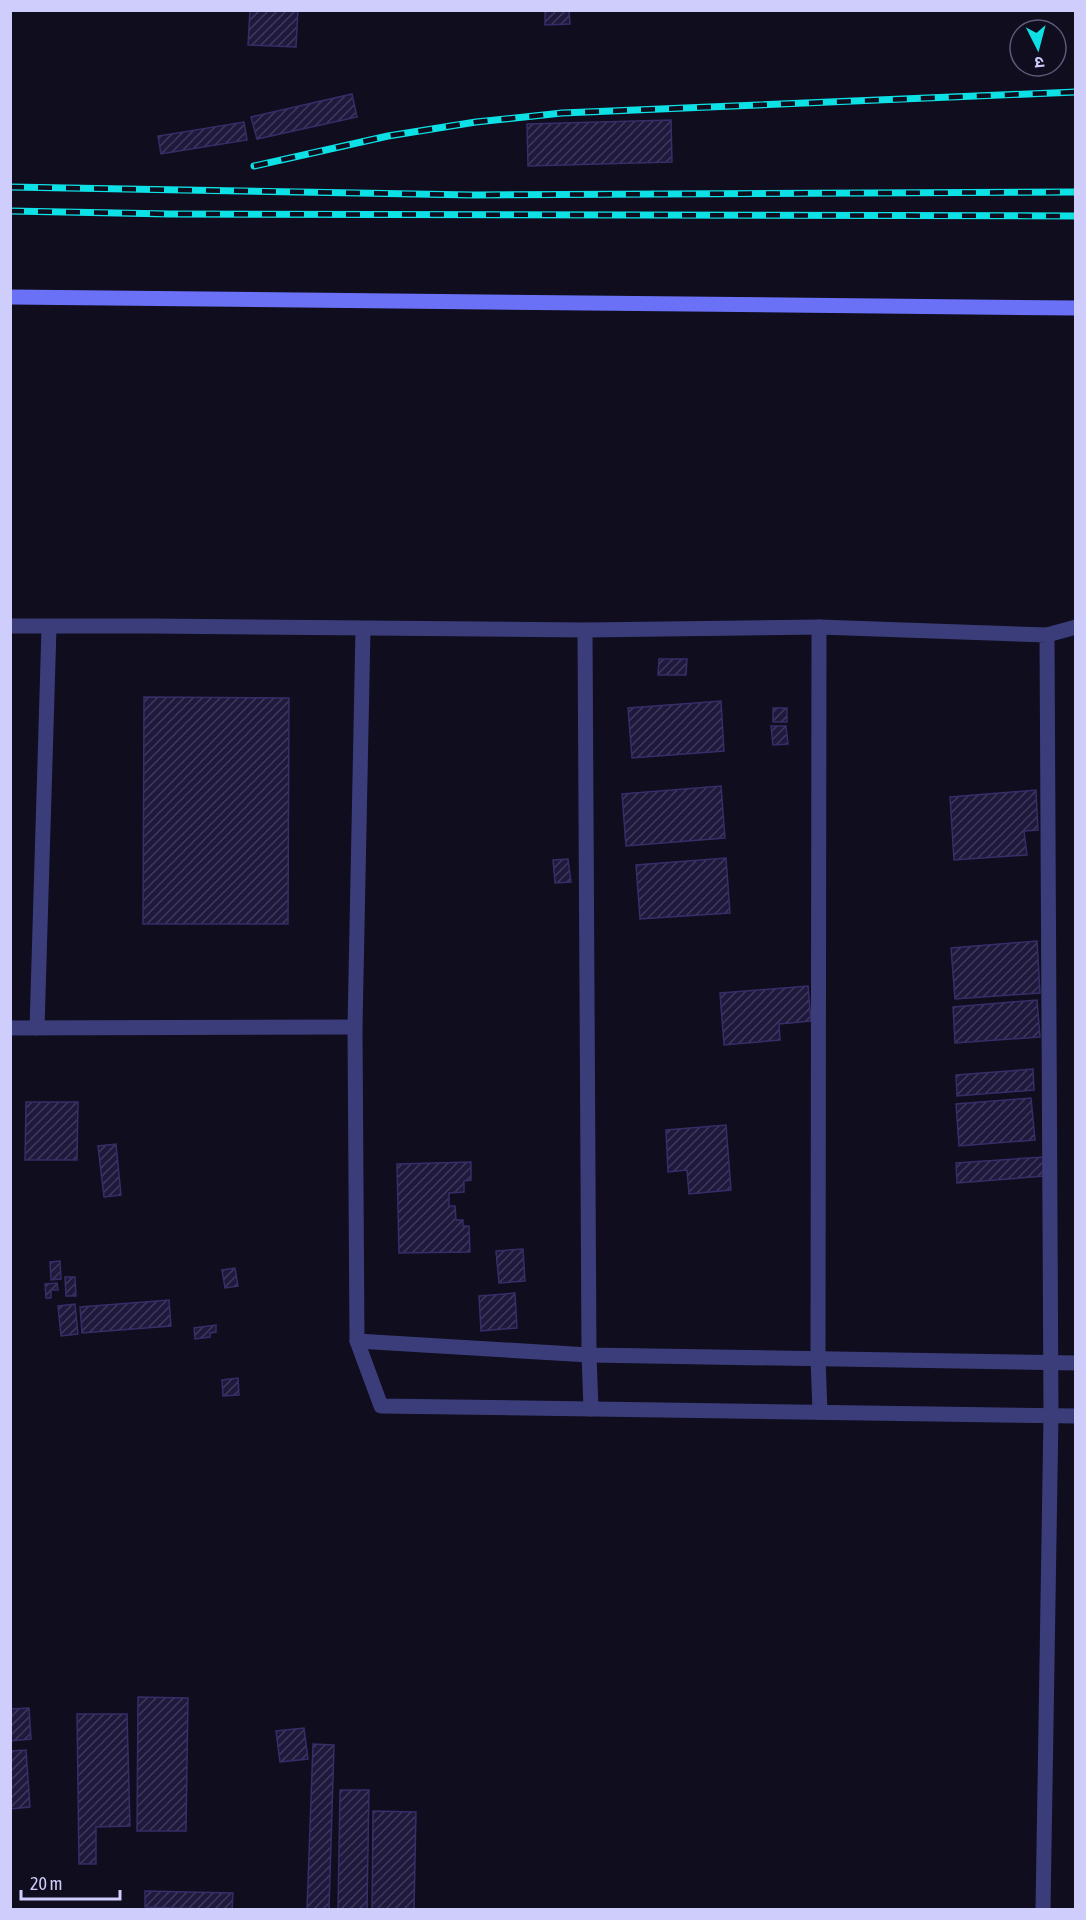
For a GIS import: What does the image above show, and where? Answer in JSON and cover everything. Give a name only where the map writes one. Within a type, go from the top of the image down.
[{"type":"street","points":[[10,297],[1076,308]]},
{"type":"street","points":[[10,626],[585,630],[819,627],[1047,635],[1076,627]]},
{"type":"street","points":[[819,627],[818,1358],[820,1412]]},
{"type":"street","points":[[37,1028],[49,628]]},
{"type":"street","points":[[363,629],[356,1027],[357,1341],[381,1406],[1076,1416]]},
{"type":"street","points":[[585,630],[591,1409]]},
{"type":"street","points":[[1043,1910],[1051,1415],[1047,635]]},
{"type":"street","points":[[10,1028],[356,1027]]},
{"type":"street","points":[[357,1341],[589,1355],[1076,1363]]},
{"type":"building","points":[[250,10],[298,10],[296,47],[248,45]]},
{"type":"building","points":[[545,10],[569,10],[570,24],[545,25]]},
{"type":"building","points":[[352,94],[357,117],[257,139],[251,117]]},
{"type":"building","points":[[671,120],[672,162],[528,166],[527,124]]},
{"type":"building","points":[[244,122],[247,140],[161,154],[158,136]]},
{"type":"building","points":[[659,659],[687,659],[686,675],[658,675]]},
{"type":"building","points":[[144,697],[289,698],[288,924],[143,924]]},
{"type":"building","points":[[721,701],[724,751],[632,758],[628,708]]},
{"type":"building","points":[[773,708],[787,708],[787,722],[773,722]]},
{"type":"building","points":[[771,726],[786,726],[788,744],[773,745]]},
{"type":"building","points":[[721,786],[725,838],[626,846],[622,794]]},
{"type":"building","points":[[1036,790],[1038,830],[1024,831],[1027,855],[954,860],[950,797]]},
{"type":"building","points":[[726,858],[730,913],[640,919],[636,865]]},
{"type":"building","points":[[568,859],[571,882],[555,883],[553,860]]},
{"type":"building","points":[[1037,941],[1040,993],[955,999],[951,948]]},
{"type":"building","points":[[808,986],[811,1021],[779,1024],[780,1040],[724,1045],[720,993]]},
{"type":"building","points":[[1037,1000],[1040,1037],[955,1043],[953,1007]]},
{"type":"building","points":[[1033,1069],[1034,1090],[957,1096],[956,1075]]},
{"type":"building","points":[[1031,1098],[1035,1140],[959,1146],[956,1104]]},
{"type":"building","points":[[26,1102],[78,1102],[77,1160],[25,1160]]},
{"type":"building","points":[[726,1125],[731,1190],[689,1194],[687,1170],[668,1172],[666,1130]]},
{"type":"building","points":[[116,1144],[121,1195],[104,1197],[98,1146]]},
{"type":"building","points":[[1043,1157],[1045,1176],[957,1183],[956,1163]]},
{"type":"building","points":[[471,1162],[471,1180],[464,1181],[464,1192],[449,1193],[449,1206],[455,1206],[456,1220],[463,1220],[463,1226],[469,1226],[470,1252],[399,1253],[397,1164]]},
{"type":"building","points":[[523,1249],[525,1281],[499,1283],[496,1251]]},
{"type":"building","points":[[60,1261],[61,1279],[51,1280],[50,1262]]},
{"type":"building","points":[[235,1268],[238,1286],[225,1288],[222,1270]]},
{"type":"building","points":[[65,1277],[75,1277],[76,1296],[66,1296]]},
{"type":"building","points":[[57,1283],[58,1290],[51,1290],[51,1298],[46,1298],[45,1284]]},
{"type":"building","points":[[515,1293],[517,1328],[481,1331],[479,1296]]},
{"type":"building","points":[[169,1300],[171,1326],[82,1333],[80,1307]]},
{"type":"building","points":[[75,1304],[78,1334],[61,1336],[58,1306]]},
{"type":"building","points":[[216,1325],[216,1332],[210,1333],[210,1337],[195,1339],[194,1328]]},
{"type":"building","points":[[238,1378],[239,1395],[223,1396],[222,1380]]},
{"type":"building","points":[[138,1697],[188,1698],[186,1831],[137,1831]]},
{"type":"building","points":[[29,1708],[31,1739],[10,1741],[10,1709]]},
{"type":"building","points":[[77,1714],[127,1714],[130,1826],[96,1827],[96,1864],[79,1864]]},
{"type":"building","points":[[304,1728],[308,1759],[280,1762],[276,1731]]},
{"type":"building","points":[[313,1744],[334,1745],[329,1910],[307,1910]]},
{"type":"building","points":[[26,1750],[30,1807],[10,1809],[10,1751]]},
{"type":"building","points":[[340,1790],[369,1790],[367,1910],[338,1910]]},
{"type":"building","points":[[373,1811],[416,1812],[414,1910],[372,1910]]},
{"type":"building","points":[[145,1891],[233,1893],[232,1910],[145,1907]]},
{"type":"railway","points":[[254,166],[388,136],[476,122],[562,113],[1076,92]]},
{"type":"railway","points":[[10,187],[473,195],[1076,192]]},
{"type":"railway","points":[[10,211],[170,214],[1076,216]]}]
